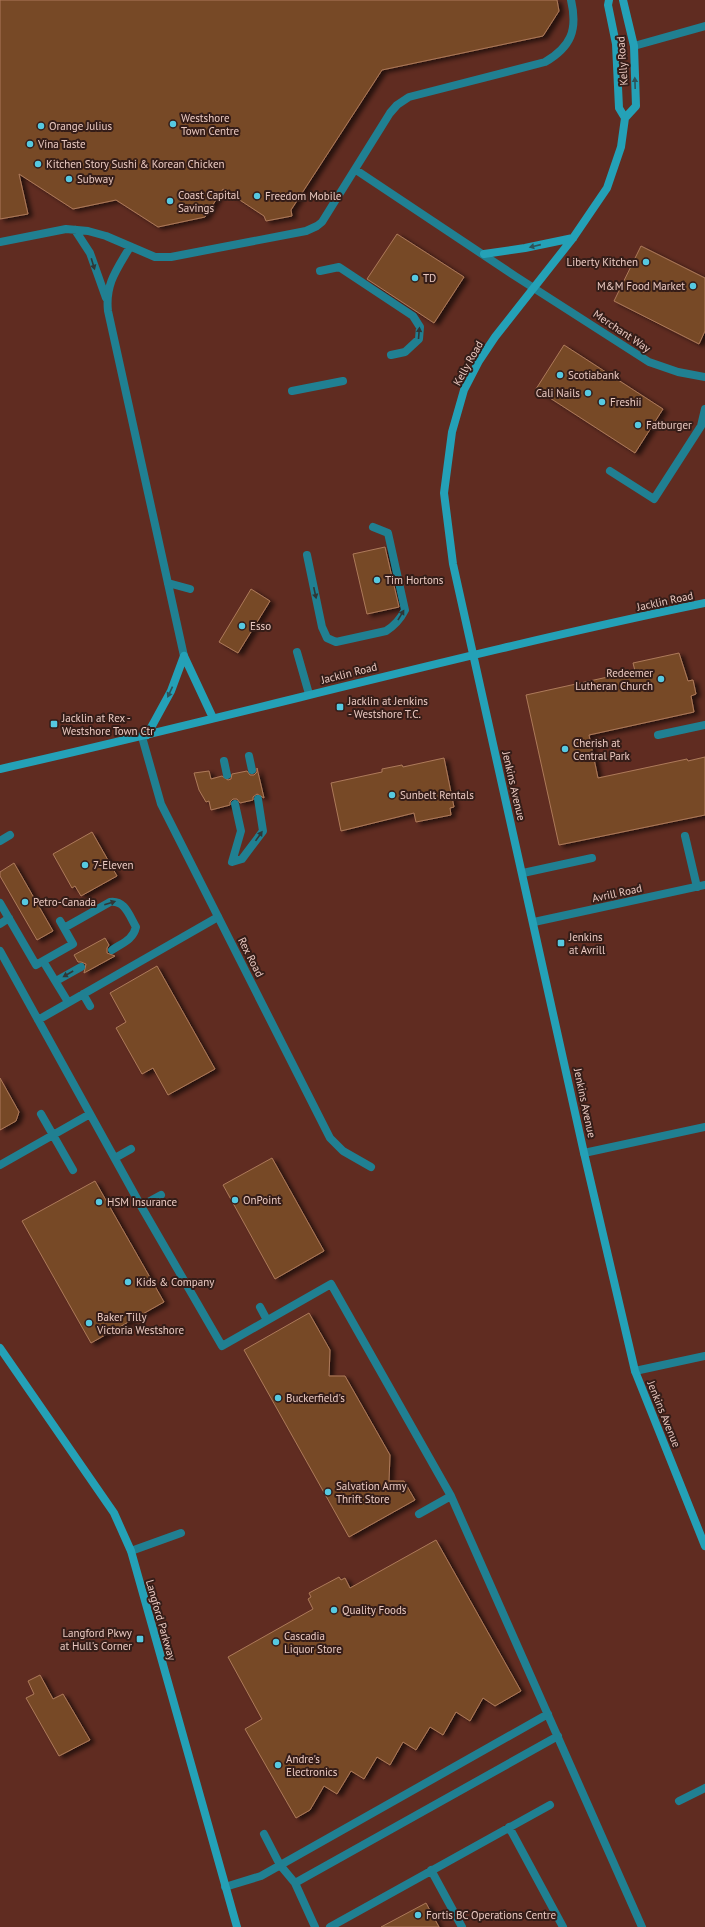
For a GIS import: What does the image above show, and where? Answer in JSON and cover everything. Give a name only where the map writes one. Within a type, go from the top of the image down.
[{"type":"street","points":[[0,242],[66,229],[88,231],[106,236],[155,257],[171,257],[306,232],[322,222],[356,170],[390,113],[397,105],[409,97],[545,62],[560,54],[568,41],[574,25],[571,0]]},
{"type":"street","name":"Kelly Road","points":[[609,0],[608,5],[616,44],[619,108],[625,118]]},
{"type":"street","name":"Kelly Road","points":[[474,654],[453,564],[444,493],[452,432],[464,390],[479,361],[534,287],[573,238],[607,188],[621,147],[625,118],[636,106],[634,46],[623,0]]},
{"type":"street","points":[[634,46],[705,26]]},
{"type":"street","name":"Merchant Way","points":[[356,170],[649,362],[678,372],[705,377]]},
{"type":"street","points":[[75,230],[90,253],[107,300],[184,656],[213,718]]},
{"type":"street","points":[[484,254],[525,248],[573,238]]},
{"type":"street","points":[[107,300],[112,279],[130,247]]},
{"type":"street","points":[[320,271],[338,267],[413,316],[420,327],[419,339],[405,352],[391,355]]},
{"type":"street","points":[[292,391],[343,381]]},
{"type":"street","points":[[610,471],[654,499],[701,426],[705,409]]},
{"type":"street","points":[[307,555],[322,627],[327,638],[336,642],[386,631],[399,620],[405,610],[388,533],[373,527]]},
{"type":"street","points":[[168,583],[190,589]]},
{"type":"street","name":"Jacklin Road","points":[[0,768],[144,736],[474,654],[704,606]]},
{"type":"street","points":[[297,652],[309,694]]},
{"type":"street","name":"Jenkins Avenue","points":[[474,654],[584,1153],[635,1370],[705,1546]]},
{"type":"street","points":[[144,736],[171,691],[184,656]]},
{"type":"street","points":[[658,735],[705,725]]},
{"type":"street","name":"Rex Road","points":[[144,736],[160,804],[330,1138],[343,1151],[371,1167]]},
{"type":"street","points":[[249,756],[252,770]]},
{"type":"street","points":[[224,761],[227,775]]},
{"type":"street","points":[[235,804],[241,831],[232,862],[242,859],[263,831],[258,799]]},
{"type":"street","points":[[0,841],[10,835]]},
{"type":"street","points":[[685,836],[701,886]]},
{"type":"street","points":[[523,873],[592,858]]},
{"type":"street","name":"Avrill Road","points":[[534,922],[701,886]]},
{"type":"street","points":[[0,903],[36,965],[73,944],[62,924],[110,902],[117,901],[121,903],[136,927],[131,938],[112,950]]},
{"type":"street","points":[[38,1020],[218,917]]},
{"type":"street","points":[[0,924],[9,918]]},
{"type":"street","points":[[0,951],[90,1114],[222,1346],[331,1284],[451,1496],[642,1927]]},
{"type":"street","points":[[43,961],[68,1002]]},
{"type":"street","points":[[56,981],[81,967]]},
{"type":"street","points":[[83,994],[90,1006]]},
{"type":"street","points":[[41,1114],[73,1170]]},
{"type":"street","points":[[0,1165],[90,1114]]},
{"type":"street","points":[[584,1153],[705,1127]]},
{"type":"street","points":[[115,1158],[131,1149]]},
{"type":"street","points":[[142,1206],[160,1195]]},
{"type":"street","points":[[260,1307],[267,1320]]},
{"type":"street","name":"Langford Parkway","points":[[0,1348],[114,1514],[131,1551],[225,1887],[238,1927]]},
{"type":"street","points":[[635,1370],[705,1356]]},
{"type":"street","points":[[420,1514],[451,1496]]},
{"type":"street","points":[[131,1551],[181,1533]]},
{"type":"street","points":[[225,1887],[262,1876],[548,1714]]},
{"type":"street","points":[[295,1883],[558,1736]]},
{"type":"street","points":[[679,1801],[705,1788]]},
{"type":"street","points":[[330,1927],[550,1805]]},
{"type":"street","points":[[509,1827],[563,1927]]},
{"type":"street","points":[[264,1834],[280,1865],[295,1883],[315,1927]]},
{"type":"street","points":[[431,1870],[462,1927]]},
{"type":"building","name":"Westshore Town Centre","points":[[0,0],[557,0],[559,11],[543,36],[382,70],[291,210],[292,216],[266,221],[264,216],[223,189],[205,217],[158,227],[116,200],[73,209],[19,174],[28,214],[0,219]]},
{"type":"building","name":"TD","points":[[397,234],[464,277],[434,323],[367,279]]},
{"type":"building","points":[[641,246],[705,278],[705,331],[699,344],[614,301]]},
{"type":"building","points":[[564,345],[663,409],[635,453],[536,389]]},
{"type":"building","name":"Tim Hortons","points":[[385,547],[399,607],[367,614],[353,554]]},
{"type":"building","points":[[251,589],[270,601],[238,653],[219,642]]},
{"type":"building","name":"Cherish at Central Park","points":[[679,653],[688,681],[693,680],[696,694],[691,696],[694,712],[589,735],[598,778],[687,759],[688,761],[705,757],[705,815],[559,845],[526,695],[635,671],[633,663]]},
{"type":"building","name":"Sunbelt Rentals","points":[[444,758],[454,807],[450,808],[451,815],[416,822],[414,813],[341,831],[331,783],[382,772],[382,769],[402,765],[403,767]]},
{"type":"building","points":[[257,768],[264,798],[257,794],[253,797],[253,800],[240,803],[237,799],[233,799],[230,802],[230,805],[211,810],[209,801],[206,802],[199,790],[194,773],[209,771],[211,779],[222,776],[228,780],[231,779],[232,774],[247,771],[250,775],[254,775],[257,772]]},
{"type":"building","name":"7-Eleven","points":[[92,832],[117,876],[81,896],[75,886],[72,888],[53,854]]},
{"type":"building","points":[[14,863],[53,931],[37,940],[0,876],[0,872]]},
{"type":"building","points":[[105,938],[109,945],[107,948],[107,953],[115,956],[84,973],[86,964],[78,962],[74,955]]},
{"type":"building","points":[[157,966],[215,1069],[168,1095],[153,1068],[142,1074],[116,1028],[126,1022],[110,993]]},
{"type":"building","points":[[0,1078],[19,1112],[16,1121],[0,1130]]},
{"type":"building","points":[[272,1158],[324,1251],[275,1279],[223,1185]]},
{"type":"building","points":[[95,1181],[164,1302],[91,1343],[22,1221]]},
{"type":"building","points":[[309,1313],[330,1350],[329,1376],[345,1376],[390,1455],[389,1481],[404,1481],[415,1500],[349,1537],[244,1350]]},
{"type":"building","points":[[436,1540],[521,1691],[495,1706],[483,1698],[470,1721],[456,1712],[443,1735],[430,1727],[416,1750],[403,1742],[390,1765],[377,1757],[364,1779],[351,1771],[337,1794],[324,1786],[310,1810],[296,1818],[245,1729],[262,1719],[228,1657],[313,1609],[308,1599],[311,1597],[309,1593],[339,1577],[341,1580],[345,1578],[350,1588]]},
{"type":"building","points":[[40,1675],[53,1699],[63,1694],[90,1740],[59,1756],[26,1698],[34,1694],[28,1681]]},
{"type":"building","name":"Fortis BC Operations Centre","points":[[426,1903],[439,1927],[381,1927]]},
{"type":"place","name":"Westshore Town Centre","points":[[173,124]]},
{"type":"place","name":"Orange Julius","points":[[41,126]]},
{"type":"place","name":"Vina Taste","points":[[30,144]]},
{"type":"place","name":"Kitchen Story Sushi & Korean Chicken","points":[[38,164]]},
{"type":"place","name":"Subway","points":[[69,179]]},
{"type":"place","name":"Freedom Mobile","points":[[257,196]]},
{"type":"place","name":"Coast Capital Savings","points":[[170,201]]},
{"type":"place","name":"Liberty Kitchen","points":[[646,262]]},
{"type":"place","name":"TD","points":[[415,278]]},
{"type":"place","name":"M&M Food Market","points":[[693,286]]},
{"type":"place","name":"Scotiabank","points":[[560,375]]},
{"type":"place","name":"Cali Nails","points":[[588,393]]},
{"type":"place","name":"Freshii","points":[[602,402]]},
{"type":"place","name":"Fatburger","points":[[638,425]]},
{"type":"place","name":"Tim Hortons","points":[[377,580]]},
{"type":"place","name":"Esso","points":[[242,626]]},
{"type":"place","name":"Redeemer Lutheran Church","points":[[661,679]]},
{"type":"place","name":"Jacklin at Jenkins - Westshore T.C.","points":[[340,707]]},
{"type":"place","name":"Jacklin at Rex - Westshore Town Ctr","points":[[54,724]]},
{"type":"place","name":"Cherish at Central Park","points":[[565,749]]},
{"type":"place","name":"Sunbelt Rentals","points":[[392,795]]},
{"type":"place","name":"7-Eleven","points":[[85,865]]},
{"type":"place","name":"Petro-Canada","points":[[25,902]]},
{"type":"place","name":"Jenkins at Avrill","points":[[561,943]]},
{"type":"place","name":"OnPoint","points":[[235,1200]]},
{"type":"place","name":"HSM Insurance","points":[[99,1202]]},
{"type":"place","name":"Kids & Company","points":[[128,1282]]},
{"type":"place","name":"Baker Tilly Victoria Westshore","points":[[89,1323]]},
{"type":"place","name":"Buckerfield's","points":[[278,1398]]},
{"type":"place","name":"Salvation Army Thrift Store","points":[[328,1492]]},
{"type":"place","name":"Quality Foods","points":[[334,1610]]},
{"type":"place","name":"Langford Pkwy at Hull's Corner","points":[[140,1639]]},
{"type":"place","name":"Cascadia Liquor Store","points":[[276,1642]]},
{"type":"place","name":"Andre's Electronics","points":[[278,1765]]},
{"type":"place","name":"Fortis BC Operations Centre","points":[[418,1915]]}]
